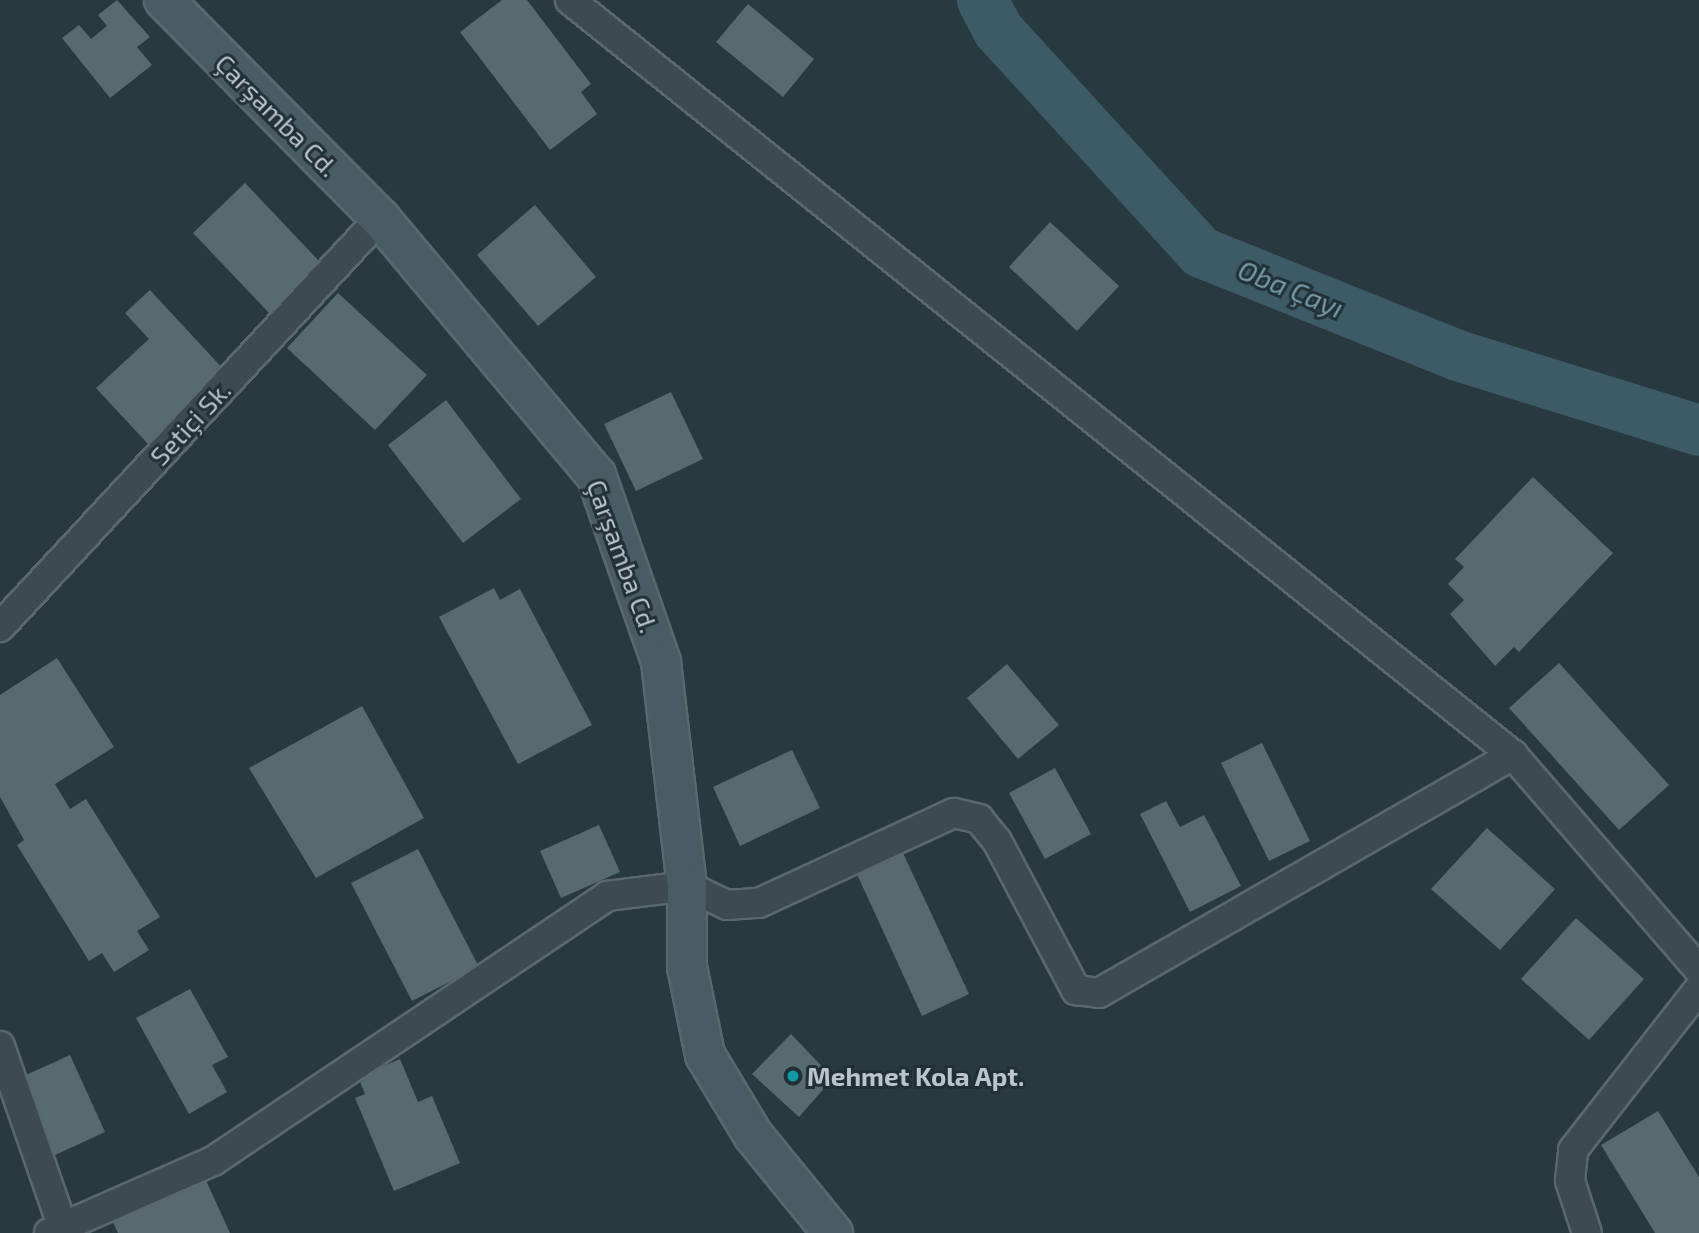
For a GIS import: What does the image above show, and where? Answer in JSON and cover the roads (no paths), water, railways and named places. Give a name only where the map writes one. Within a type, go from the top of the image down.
[{"type":"street","name":"Çarşamba Cd.","points":[[164,0],[380,218],[596,475],[661,662],[687,886],[687,967],[705,1055],[753,1135],[832,1233]]},
{"type":"street","points":[[570,0],[1276,572],[1513,755],[1699,970]]},
{"type":"street","name":"Setiçi Sk.","points":[[0,627],[380,218]]},
{"type":"street","points":[[0,1045],[56,1229],[213,1161],[607,896],[687,886],[727,905],[759,903],[954,813],[979,819],[997,841],[1076,990],[1099,993],[1513,755]]},
{"type":"street","points":[[1587,1233],[1570,1181],[1573,1150],[1699,989]]},
{"type":"waterway","name":"Oba Çayı","points":[[982,0],[998,30],[1201,252],[1457,355],[1699,430]]},
{"type":"place","name":"Mehmet Kola Apt.","points":[[793,1076]]}]
